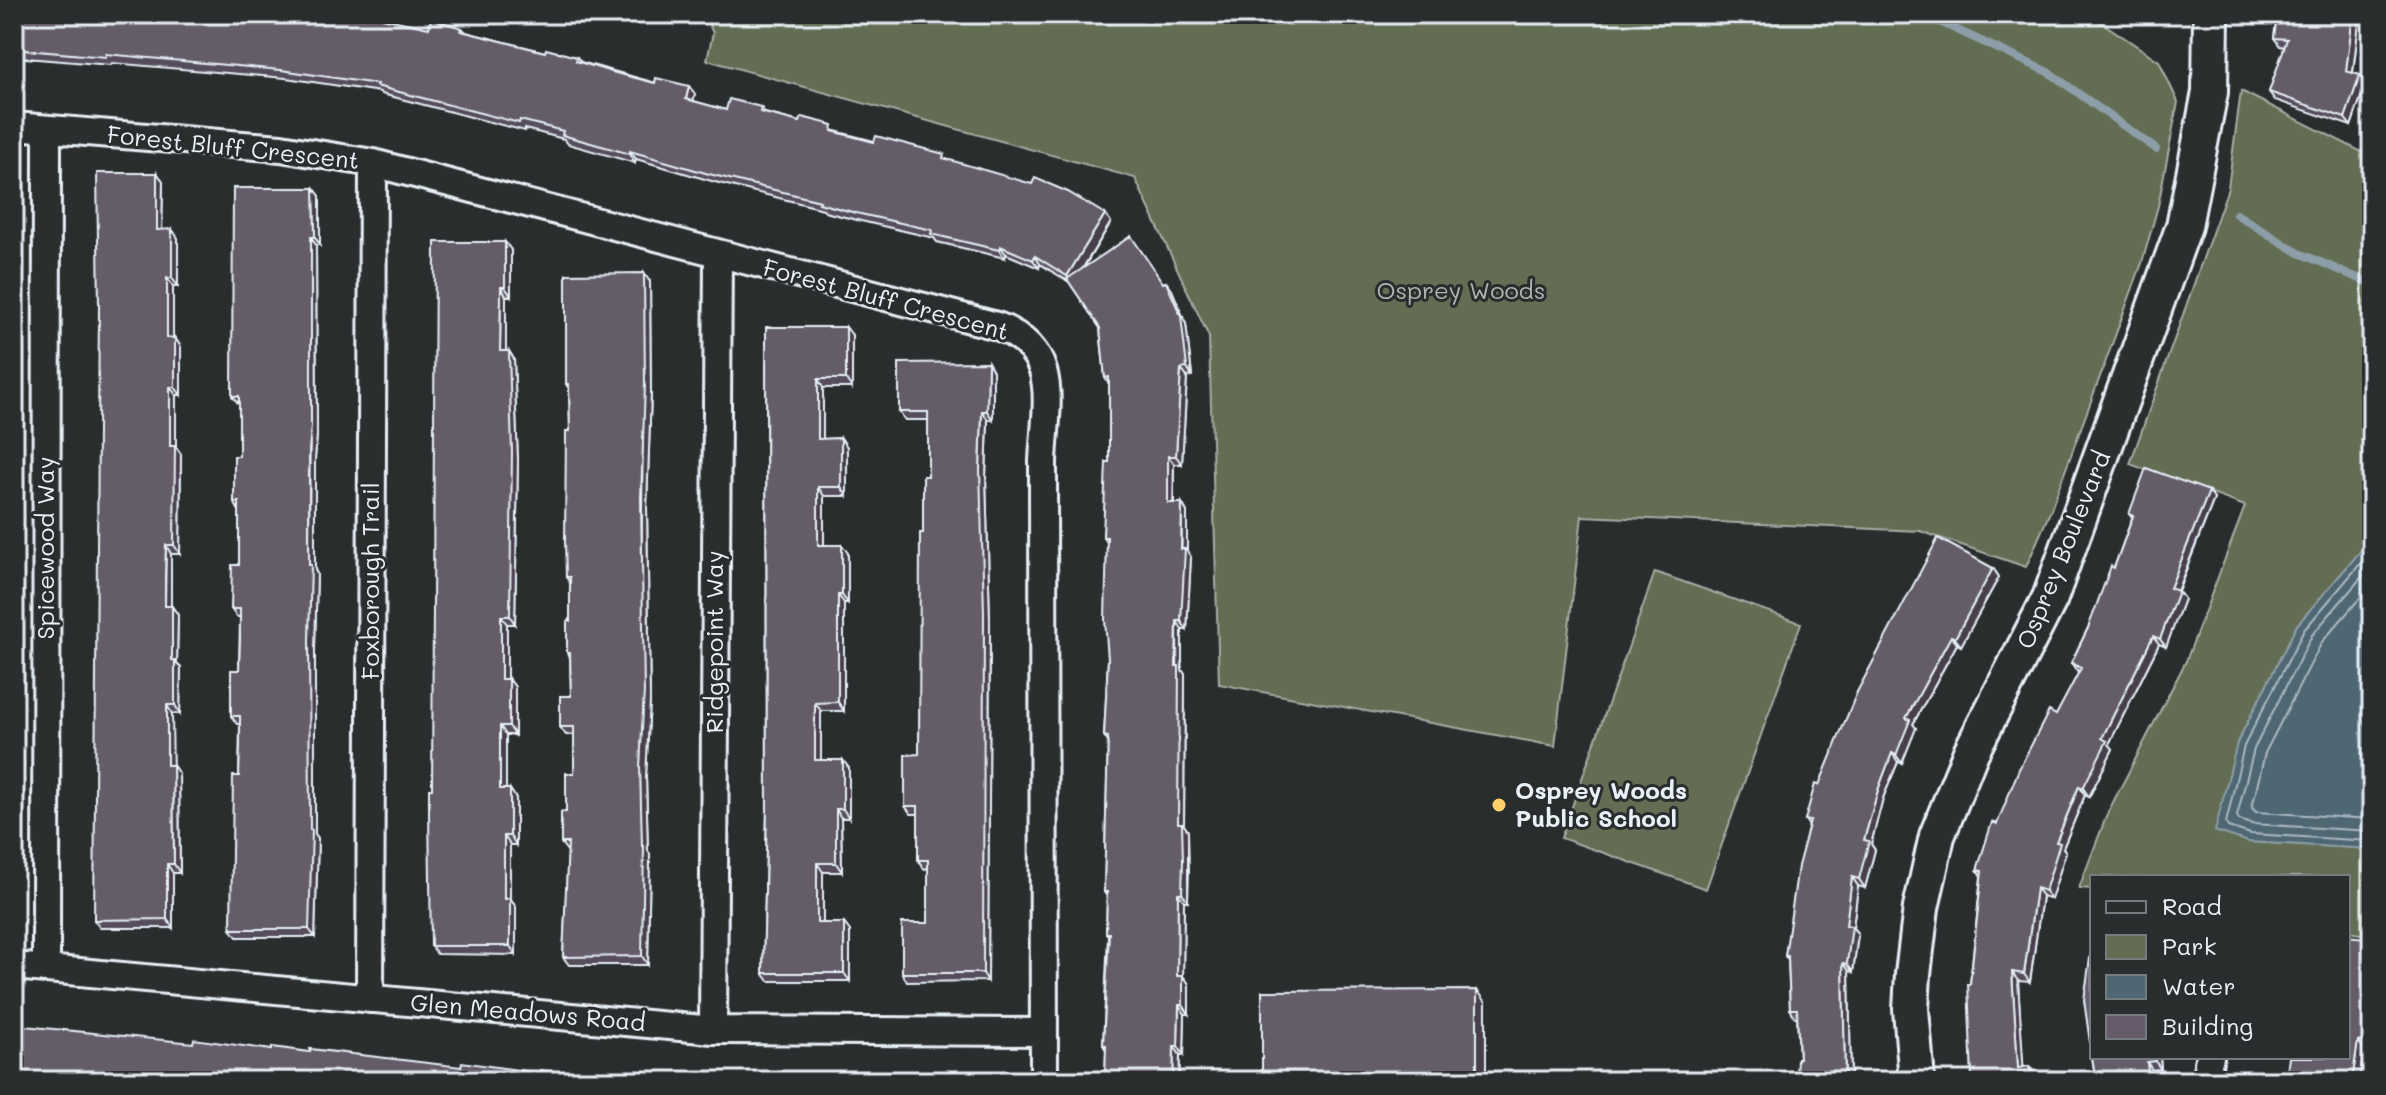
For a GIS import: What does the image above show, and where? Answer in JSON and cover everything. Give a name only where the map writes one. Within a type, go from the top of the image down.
[{"type":"street","name":"Osprey Boulevard","points":[[1917,1081],[1911,1009],[1913,974],[1921,908],[1937,836],[1971,752],[2050,598],[2184,226],[2210,92],[2211,14]]},
{"type":"street","name":"Forest Bluff Crescent","points":[[14,126],[281,148],[373,163],[997,326],[1029,344],[1043,368],[1046,381],[1043,462],[1044,1081]]},
{"type":"street","name":"Spicewood Way","points":[[46,968],[47,129]]},
{"type":"street","name":"Foxborough Trail","points":[[370,999],[373,163]]},
{"type":"street","name":"Ridgepoint Way","points":[[713,1030],[718,255]]},
{"type":"street","name":"Glen Meadows Road","points":[[14,966],[713,1030],[1043,1032]]},
{"type":"street","points":[[2209,1059],[2209,1081]]},
{"type":"green space","name":"Osprey Woods","points":[[704,14],[2089,14],[2159,61],[2178,102],[2158,206],[2142,263],[2050,512],[2026,567],[1920,531],[1582,516],[1555,746],[1219,684],[1209,337],[1135,178],[707,60],[713,33]]},
{"type":"green space","points":[[2241,91],[2372,157],[2372,538],[2297,625],[2237,743],[2249,842],[2372,849],[2372,936],[2350,932],[2350,875],[2090,875],[2090,889],[2079,888],[2108,812],[2186,661],[2245,506],[2130,464],[2228,188]]},
{"type":"green space","points":[[1655,572],[1801,623],[1706,889],[1561,838]]},
{"type":"water","points":[[2372,538],[2372,849],[2249,842],[2215,831],[2237,743],[2297,625]]},
{"type":"building","points":[[14,14],[382,14],[382,18],[429,28],[431,19],[462,28],[461,31],[577,57],[576,61],[612,72],[655,83],[656,78],[689,86],[686,99],[726,110],[729,99],[761,107],[760,112],[800,122],[802,117],[833,125],[832,131],[874,142],[876,136],[944,154],[943,158],[1032,184],[1035,178],[1068,192],[1105,214],[1067,276],[1035,256],[1033,260],[1000,246],[999,250],[931,234],[932,230],[856,213],[630,151],[630,154],[562,135],[563,131],[520,120],[519,123],[377,84],[281,70],[14,49]]},
{"type":"building","points":[[2277,14],[2353,14],[2346,71],[2360,75],[2345,118],[2269,92],[2287,39],[2274,38]]},
{"type":"building","points":[[97,173],[157,173],[157,230],[172,229],[172,278],[167,278],[167,338],[175,338],[175,387],[170,387],[170,446],[175,446],[174,545],[166,545],[165,606],[172,606],[172,660],[175,660],[175,705],[167,705],[167,765],[173,765],[174,864],[167,864],[167,919],[94,920],[99,307]]},
{"type":"building","points":[[233,188],[314,188],[309,451],[312,830],[309,929],[231,929],[233,776],[239,776],[240,747],[240,716],[231,716],[231,670],[239,670],[240,640],[240,609],[231,609],[232,565],[239,565],[239,502],[234,502],[234,456],[239,456],[239,396],[232,396]]},
{"type":"building","points":[[1131,236],[1163,283],[1166,282],[1181,316],[1187,368],[1181,369],[1176,456],[1168,456],[1168,503],[1182,503],[1181,549],[1185,549],[1181,621],[1177,621],[1176,666],[1179,666],[1178,823],[1182,823],[1183,861],[1182,893],[1178,893],[1177,976],[1183,976],[1183,1005],[1179,1005],[1173,1081],[1105,1081],[1106,1045],[1103,1045],[1109,933],[1106,933],[1107,892],[1104,892],[1108,737],[1104,736],[1108,659],[1105,620],[1107,537],[1103,537],[1106,462],[1109,462],[1109,377],[1105,378],[1100,328],[1067,279]]},
{"type":"building","points":[[435,242],[505,242],[500,351],[509,351],[512,452],[510,616],[501,616],[501,679],[509,679],[509,726],[500,726],[500,789],[510,789],[510,836],[504,836],[504,899],[510,898],[510,946],[431,946],[429,789],[432,789]]},
{"type":"building","points":[[644,273],[645,384],[641,499],[644,691],[640,767],[644,846],[642,956],[563,957],[568,843],[561,843],[561,812],[566,812],[566,773],[574,773],[574,727],[560,727],[560,696],[571,696],[570,653],[567,653],[570,577],[566,577],[565,541],[566,431],[570,431],[569,384],[566,384],[566,274]]},
{"type":"building","points":[[766,327],[846,327],[846,379],[818,379],[818,439],[841,438],[841,487],[818,487],[818,545],[842,545],[842,595],[838,595],[838,702],[815,703],[815,760],[843,760],[843,809],[836,809],[836,863],[817,863],[817,923],[844,923],[844,973],[763,973],[767,810]]},
{"type":"building","points":[[988,362],[987,411],[982,411],[980,469],[984,612],[983,973],[902,973],[902,923],[928,923],[928,860],[918,860],[918,806],[905,806],[905,755],[919,754],[920,533],[923,533],[923,476],[928,476],[928,412],[899,412],[899,363]]},
{"type":"building","points":[[2146,468],[2209,491],[2170,588],[2178,591],[2160,639],[2153,636],[2102,738],[2107,741],[2083,788],[2079,786],[2056,842],[2060,843],[2045,891],[2036,888],[2024,974],[2012,972],[2018,1068],[2029,1066],[2032,1081],[1969,1081],[1968,1077],[1972,1077],[1968,984],[1982,871],[1977,870],[1992,822],[1997,824],[2019,769],[2049,711],[2056,715],[2081,668],[2071,663],[2111,566],[2114,568]]},
{"type":"building","points":[[1938,538],[1993,568],[1906,718],[1910,720],[1896,755],[1892,753],[1878,790],[1864,840],[1869,841],[1859,879],[1852,877],[1846,925],[1852,926],[1847,964],[1843,963],[1845,1081],[1796,1081],[1799,1058],[1797,1009],[1790,1009],[1788,956],[1785,956],[1798,866],[1810,821],[1805,820],[1815,784],[1819,785],[1857,692]]},
{"type":"building","points":[[2350,936],[2372,939],[2372,1043],[2358,1041],[2352,1081],[2286,1081],[2289,1059],[2350,1059]]},
{"type":"building","points":[[2090,958],[2090,1043],[2084,1000]]},
{"type":"building","points":[[1477,990],[1477,1081],[1262,1081],[1262,991]]},
{"type":"building","points":[[14,1025],[193,1043],[194,1039],[272,1050],[272,1047],[310,1052],[310,1049],[461,1067],[462,1062],[624,1081],[14,1081]]},
{"type":"building","points":[[2092,1059],[2155,1059],[2147,1062],[2149,1081],[2091,1081],[2090,1076],[2095,1075]]},
{"type":"waterway","points":[[1914,14],[1942,23],[2050,73],[2156,149]]},
{"type":"waterway","points":[[2236,214],[2299,253],[2372,284]]},
{"type":"place","name":"Osprey Woods Public School","points":[[1499,805]]}]
